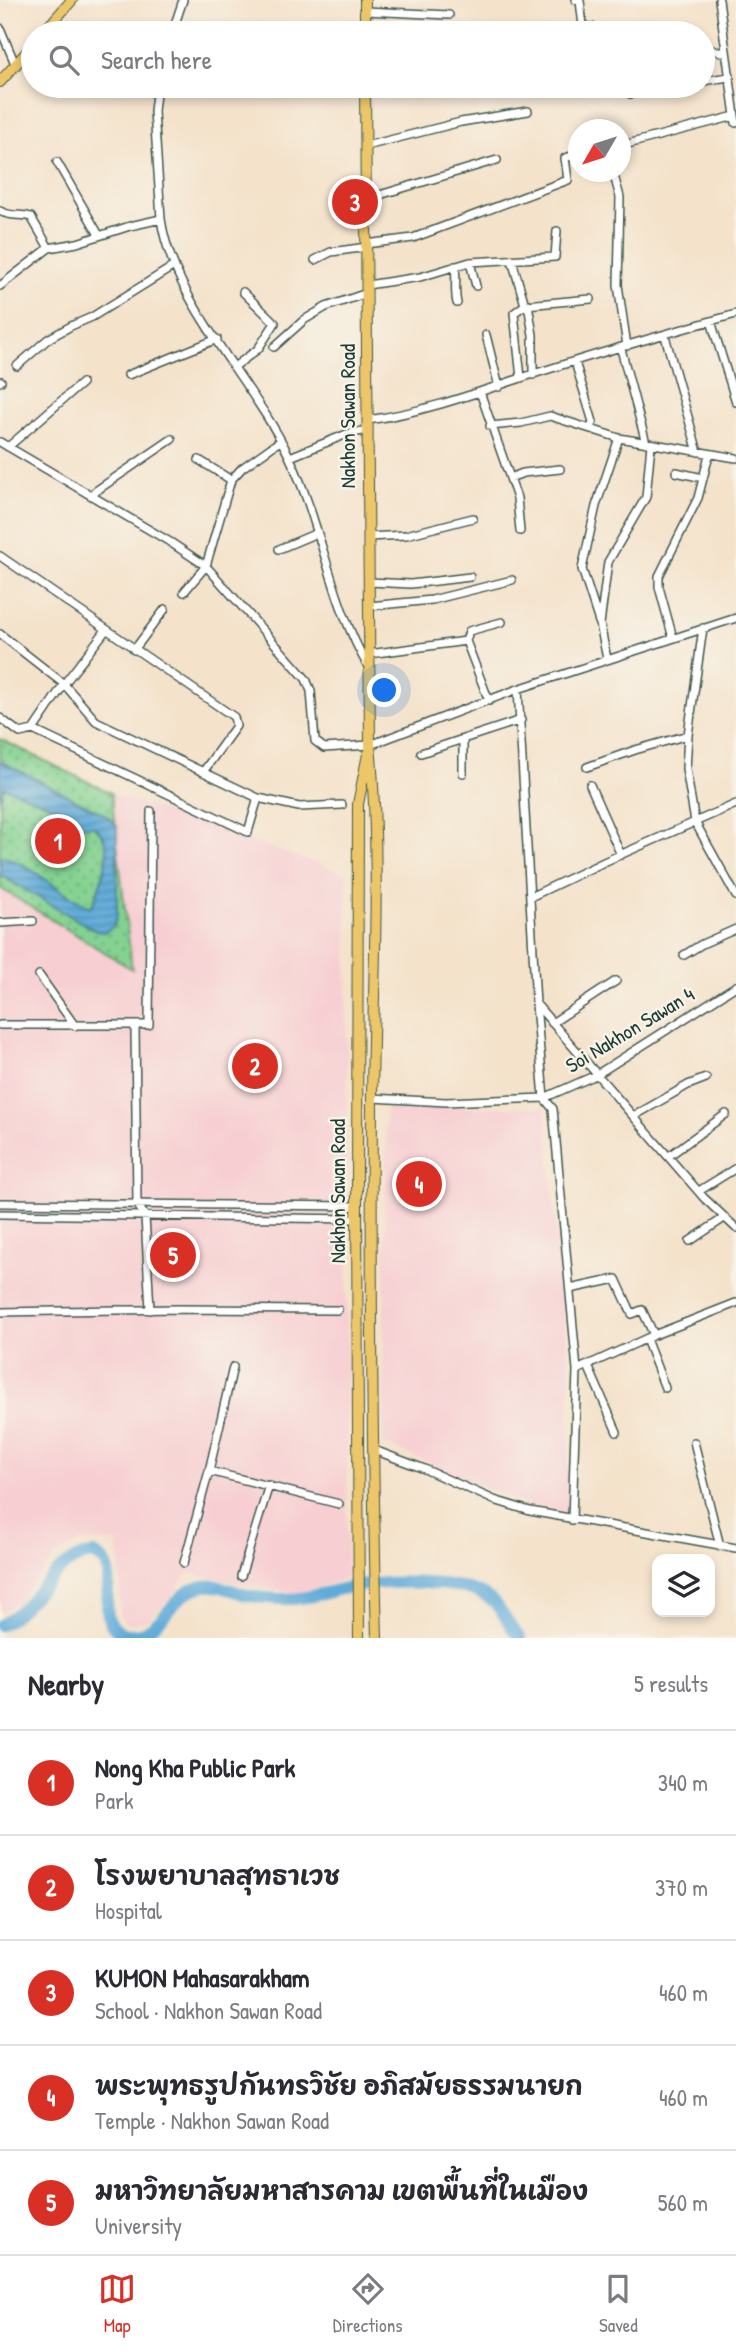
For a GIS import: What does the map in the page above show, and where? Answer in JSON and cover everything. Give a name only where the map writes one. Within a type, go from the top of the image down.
[{"type":"main road","points":[[54,21],[72,0]]},
{"type":"main road","points":[[0,82],[21,59]]},
{"type":"main road","name":"Nakhon Sawan Road","points":[[365,98],[370,745],[376,881],[372,1098],[377,1638]]},
{"type":"main road","name":"Nakhon Sawan Road","points":[[359,1638],[359,795],[370,745]]},
{"type":"main road","points":[[359,795],[374,795]]},
{"type":"main road","points":[[358,1392],[374,1392]]},
{"type":"street","points":[[176,21],[183,0]]},
{"type":"street","points":[[576,0],[580,2],[582,21]]},
{"type":"street","points":[[631,144],[736,119],[719,0]]},
{"type":"street","points":[[365,6],[449,15]]},
{"type":"street","points":[[0,28],[16,65]]},
{"type":"street","points":[[715,51],[726,53]]},
{"type":"street","points":[[715,79],[729,77]]},
{"type":"street","points":[[155,98],[161,219],[174,266],[290,457],[354,643],[369,669]]},
{"type":"street","points":[[366,146],[461,122],[528,111]]},
{"type":"street","points":[[315,260],[331,252],[414,238],[568,180],[565,158],[568,157]]},
{"type":"street","points":[[366,199],[497,160]]},
{"type":"street","points":[[57,162],[99,235]]},
{"type":"street","points":[[600,624],[608,562],[646,497],[649,443],[624,347],[618,285],[620,197],[616,182]]},
{"type":"street","points":[[0,211],[8,216],[21,214],[31,218],[49,248]]},
{"type":"street","points":[[0,286],[49,248],[77,243],[161,219]]},
{"type":"street","points":[[274,347],[304,320],[367,289],[470,262],[555,257],[557,231]]},
{"type":"street","points":[[512,260],[533,335],[533,375]]},
{"type":"street","points":[[470,262],[476,286]]},
{"type":"street","points":[[17,366],[48,339],[92,317],[174,266]]},
{"type":"street","points":[[455,266],[457,303]]},
{"type":"street","points":[[234,367],[258,349],[275,323],[243,292]]},
{"type":"street","points":[[521,378],[514,313],[526,305],[591,299]]},
{"type":"street","points":[[290,457],[368,425],[736,314]]},
{"type":"street","points":[[711,321],[736,402]]},
{"type":"street","points":[[486,334],[499,387]]},
{"type":"street","points":[[665,336],[698,452]]},
{"type":"street","points":[[128,375],[217,339]]},
{"type":"street","points":[[575,362],[593,422],[591,429]]},
{"type":"street","points":[[8,447],[82,383]]},
{"type":"street","points":[[480,392],[517,498],[520,531]]},
{"type":"street","points":[[490,426],[521,423],[550,416],[619,438],[736,458]]},
{"type":"street","points":[[607,659],[600,624],[582,569],[596,506],[619,438]]},
{"type":"street","points":[[90,495],[172,439]]},
{"type":"street","points":[[184,592],[206,566],[231,480],[242,468],[280,441]]},
{"type":"street","points":[[0,442],[206,566],[306,679],[311,691],[315,741],[324,748],[370,745],[607,659],[736,618]]},
{"type":"street","points":[[673,638],[659,587],[659,576],[698,498],[709,455]]},
{"type":"street","points":[[198,460],[231,480]]},
{"type":"street","points":[[510,478],[523,473],[560,469]]},
{"type":"street","points":[[676,472],[703,478]]},
{"type":"street","points":[[368,537],[406,535],[473,518]]},
{"type":"street","points":[[279,549],[317,533]]},
{"type":"street","points":[[0,556],[234,718],[236,726],[203,772]]},
{"type":"street","points":[[369,583],[411,584],[470,577]]},
{"type":"street","points":[[369,606],[432,600],[512,580]]},
{"type":"street","points":[[134,650],[164,609]]},
{"type":"street","points":[[489,701],[466,641],[468,631],[502,622]]},
{"type":"street","points":[[703,628],[686,769],[695,822],[736,896]]},
{"type":"street","points":[[33,730],[106,630]]},
{"type":"street","points":[[0,634],[64,684],[96,721],[258,798],[299,807],[342,805]]},
{"type":"street","points":[[369,654],[466,641]]},
{"type":"street","points":[[518,690],[544,1098],[553,1109],[577,1370],[572,1520]]},
{"type":"street","points":[[0,718],[20,733],[33,730],[248,832],[258,798]]},
{"type":"street","points":[[421,753],[521,720]]},
{"type":"street","points":[[587,767],[688,735]]},
{"type":"street","points":[[463,739],[463,774]]},
{"type":"street","points":[[590,785],[621,855]]},
{"type":"street","points":[[530,897],[736,804]]},
{"type":"street","points":[[0,1025],[149,1025],[151,811]]},
{"type":"street","points":[[0,923],[33,921]]},
{"type":"street","points":[[684,955],[736,929]]},
{"type":"street","points":[[39,975],[75,1026]]},
{"type":"street","points":[[552,1023],[616,981]]},
{"type":"street","name":"Soi Nakhon Sawan 4","points":[[372,1098],[446,1102],[544,1098],[596,1075],[736,986]]},
{"type":"street","points":[[536,1004],[699,1191],[736,1228]]},
{"type":"street","points":[[135,1026],[137,1204],[145,1216],[150,1310]]},
{"type":"street","points":[[634,1116],[688,1084],[706,1078]]},
{"type":"street","points":[[669,1156],[726,1114]]},
{"type":"street","points":[[699,1191],[736,1168]]},
{"type":"street","points":[[0,1203],[357,1206]]},
{"type":"street","points":[[31,1204],[31,1214]]},
{"type":"street","points":[[71,1204],[71,1215]]},
{"type":"street","points":[[101,1204],[101,1215]]},
{"type":"street","points":[[194,1205],[195,1217]]},
{"type":"street","points":[[232,1205],[232,1217]]},
{"type":"street","points":[[274,1205],[274,1218]]},
{"type":"street","points":[[0,1214],[357,1219]]},
{"type":"street","points":[[690,1241],[724,1218]]},
{"type":"street","points":[[569,1289],[615,1279],[632,1314],[642,1310],[665,1388]]},
{"type":"street","points":[[577,1370],[736,1303]]},
{"type":"street","points":[[0,1312],[338,1310]]},
{"type":"street","points":[[588,1366],[617,1432]]},
{"type":"street","points":[[184,1563],[233,1367]]},
{"type":"street","points":[[694,1441],[720,1546]]},
{"type":"street","points":[[374,1450],[494,1500],[530,1511],[736,1548]]},
{"type":"street","points":[[209,1471],[339,1504]]},
{"type":"street","points":[[242,1576],[269,1485]]},
{"type":"shaded area","points":[[111,793],[347,874],[347,1578],[297,1594],[188,1573],[170,1598],[146,1621],[127,1624],[120,1615],[120,1562],[116,1542],[80,1542],[56,1555],[20,1600],[3,1612],[0,1611],[0,888],[132,969]]},
{"type":"shaded area","points":[[545,1107],[570,1378],[567,1513],[523,1504],[383,1443],[386,1108]]},
{"type":"green space","points":[[0,739],[111,793],[132,969],[0,888]]},
{"type":"water","points":[[0,761],[106,815],[117,826],[117,915],[114,926],[105,932],[96,931],[0,875],[0,856],[35,872],[79,902],[91,907],[103,876],[107,851],[104,839],[94,826],[83,826],[67,843],[57,831],[71,823],[70,813],[4,787],[0,800]]},
{"type":"waterway","points":[[0,1625],[24,1607],[56,1573],[80,1557],[94,1554],[106,1564],[107,1604],[111,1623],[117,1630],[127,1634],[149,1629],[181,1597],[200,1587],[218,1586],[251,1596],[289,1599],[361,1586],[421,1583],[461,1587],[491,1600],[520,1638]]},
{"type":"place","name":"KUMON Mahasarakham","points":[[355,202]]},
{"type":"place","name":"Nong Kha Public Park","points":[[58,841]]},
{"type":"place","name":"โรงพยาบาลสุทธาเวช","points":[[255,1066]]},
{"type":"place","name":"พระพุทธรูปกันทรวิชัย อภิสมัยธรรมนายก","points":[[419,1184]]},
{"type":"place","name":"มหาวิทยาลัยมหาสารคาม เขตพื้นที่ในเมือง","points":[[173,1255]]}]
